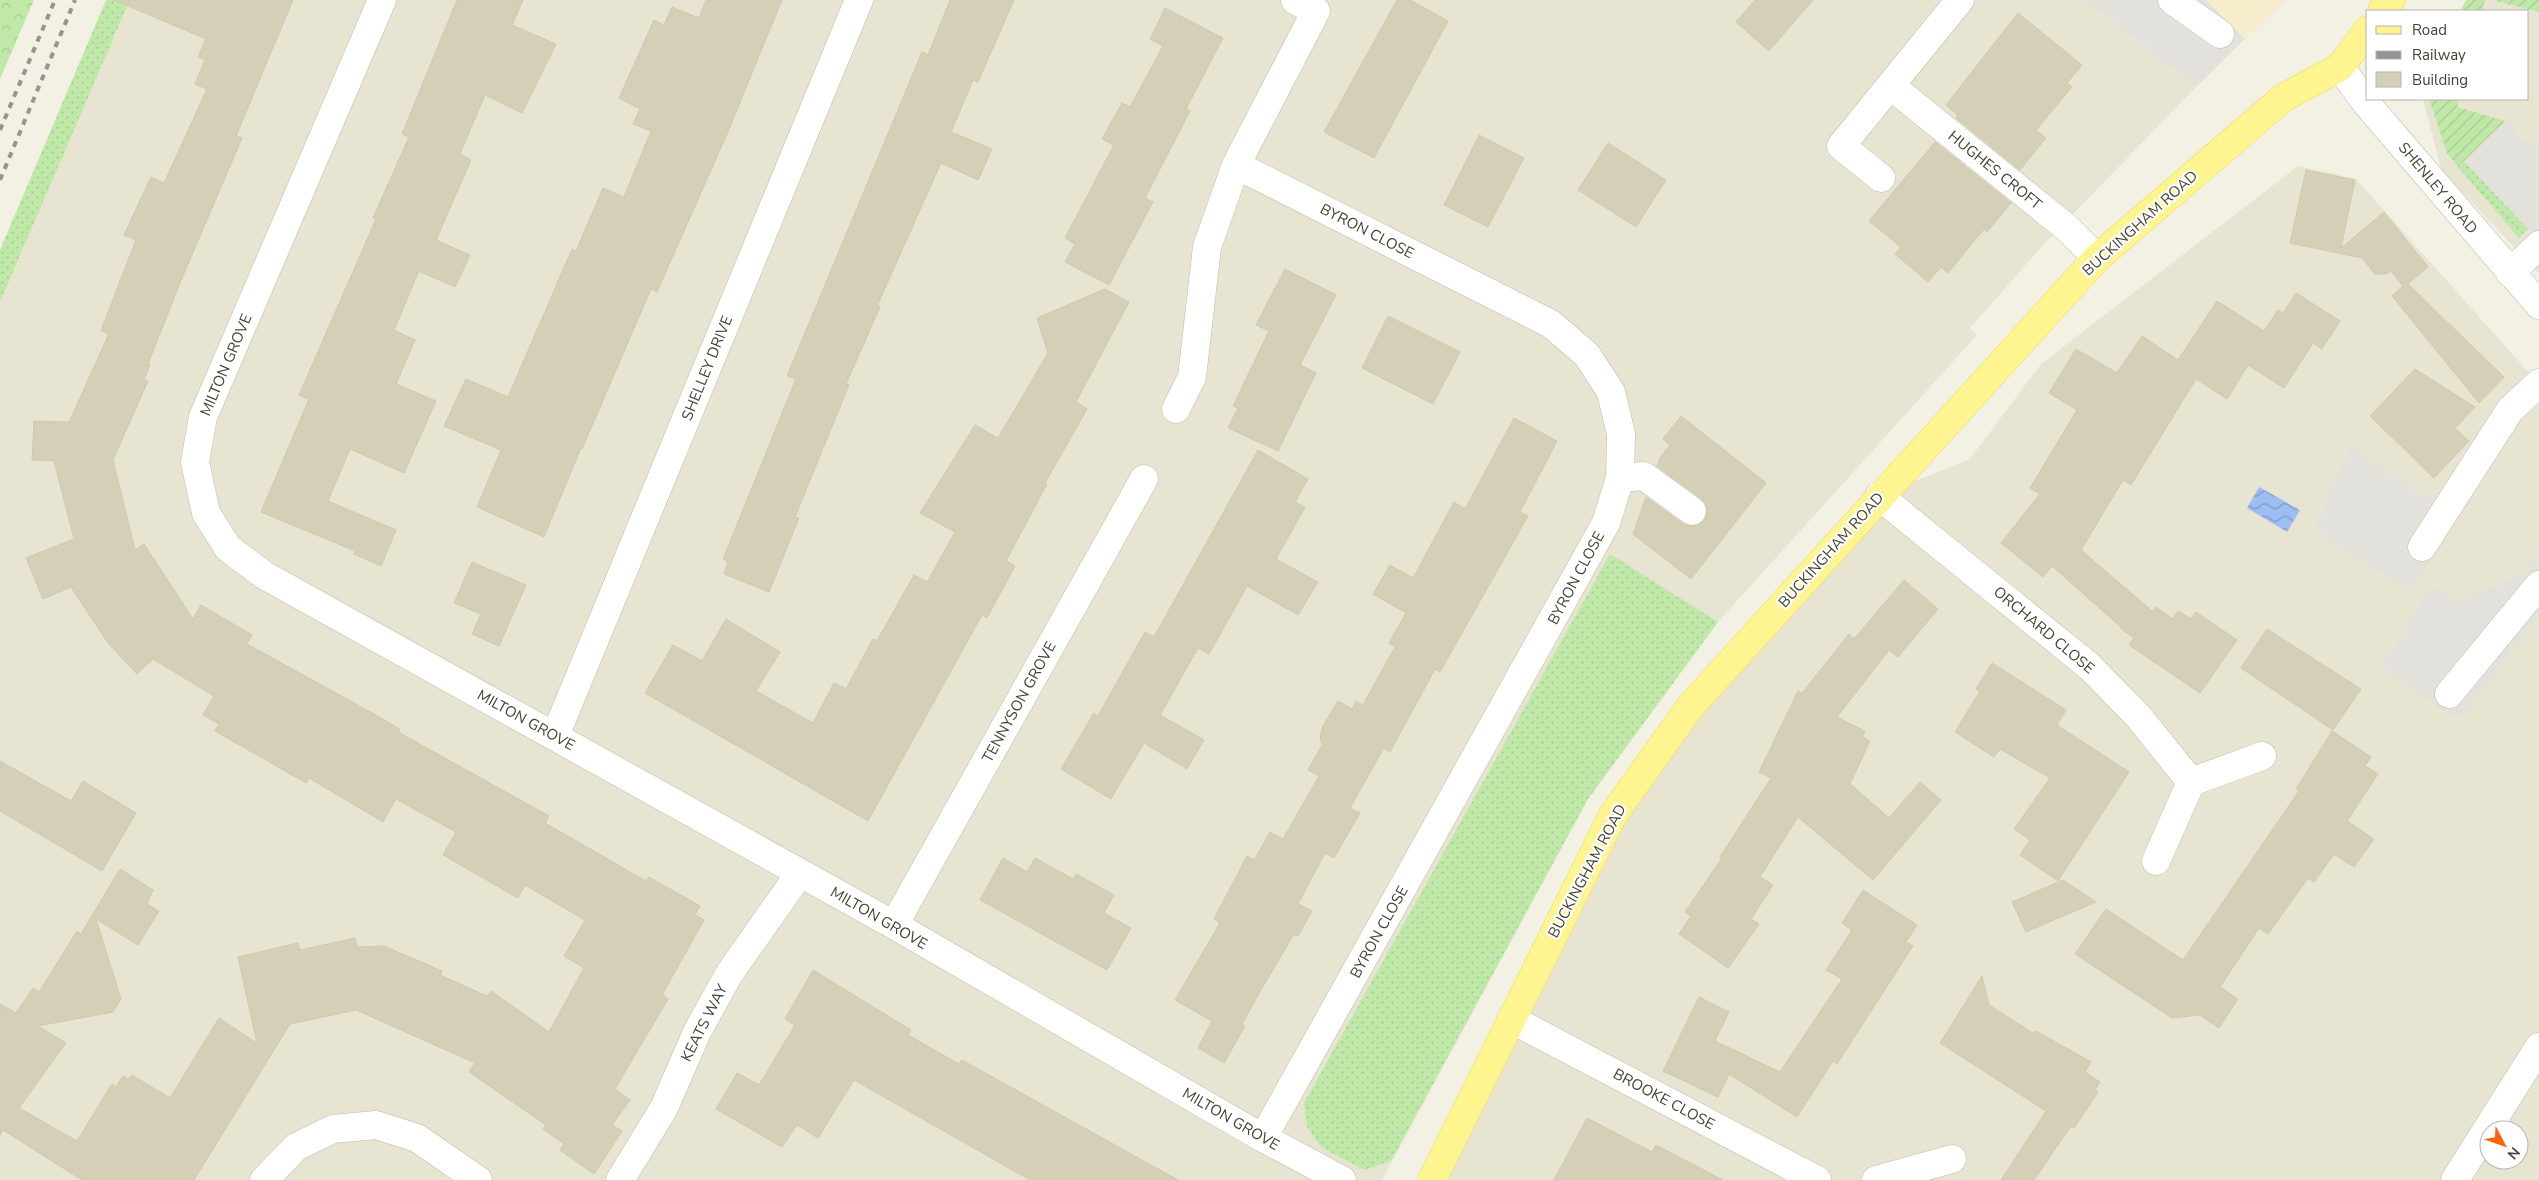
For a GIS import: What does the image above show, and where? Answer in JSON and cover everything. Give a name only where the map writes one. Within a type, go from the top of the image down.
[{"type":"main road","points":[[2383,10],[2391,0]]},
{"type":"main road","name":"BUCKINGHAM ROAD","points":[[1432,1180],[1511,1019],[1619,807],[1690,707],[1879,496],[2097,258],[2283,98],[2340,67],[2366,33]]},
{"type":"street","name":"MILTON GROVE","points":[[382,0],[203,418],[195,462],[206,513],[228,548],[264,575],[894,925],[1263,1138],[1342,1180]]},
{"type":"street","name":"SHELLEY DRIVE","points":[[555,736],[859,0]]},
{"type":"street","points":[[1176,409],[1192,377],[1207,247],[1236,165],[1316,11],[1295,0]]},
{"type":"street","points":[[1881,178],[1842,146],[1960,0]]},
{"type":"street","points":[[2172,0],[2220,34]]},
{"type":"street","name":"SHENLEY ROAD","points":[[2340,67],[2366,103],[2539,305]]},
{"type":"street","name":"HUGHES CROFT","points":[[1891,86],[2067,228],[2097,258]]},
{"type":"street","name":"BYRON CLOSE","points":[[1236,165],[1552,324],[1586,355],[1611,392],[1621,434],[1620,478],[1606,523],[1263,1138]]},
{"type":"street","points":[[2510,272],[2539,245]]},
{"type":"street","points":[[2422,547],[2510,410],[2539,383]]},
{"type":"street","points":[[1620,478],[1644,476],[1692,511]]},
{"type":"street","name":"TENNYSON GROVE","points":[[894,925],[1144,479]]},
{"type":"street","name":"ORCHARD CLOSE","points":[[1879,496],[2090,667],[2138,716],[2191,782]]},
{"type":"street","points":[[2449,694],[2539,586]]},
{"type":"street","points":[[2156,861],[2191,782],[2262,756]]},
{"type":"street","name":"KEATS WAY","points":[[620,1180],[664,1108],[697,1032],[729,974],[800,873]]},
{"type":"street","name":"BROOKE CLOSE","points":[[1511,1019],[1817,1180]]},
{"type":"street","points":[[2454,1180],[2539,1047]]},
{"type":"street","points":[[264,1180],[296,1147],[333,1129],[376,1125],[417,1138],[478,1180]]},
{"type":"street","points":[[1876,1180],[1952,1159]]},
{"type":"shaded area","points":[[130,0],[2083,0],[2196,87],[2044,244],[1970,328],[1977,335],[1718,622],[1588,799],[1382,1180],[0,1180],[0,302]]},
{"type":"shaded area","points":[[2083,0],[2285,0],[2196,87]]},
{"type":"shaded area","points":[[2083,0],[2206,0],[2245,39],[2196,87]]},
{"type":"shaded area","points":[[2467,0],[2539,0],[2539,274],[2441,169],[2423,100],[2529,100],[2529,10],[2461,10]]},
{"type":"shaded area","points":[[2505,121],[2519,124],[2515,137],[2539,144],[2539,240],[2465,162]]},
{"type":"shaded area","points":[[2298,166],[2356,179],[2539,384],[2539,1180],[1444,1180],[1613,815],[1879,496],[1970,459],[2041,364]]},
{"type":"shaded area","points":[[2350,447],[2456,517],[2410,591],[2314,530]]},
{"type":"shaded area","points":[[2537,551],[2539,614],[2464,716],[2450,715],[2381,668],[2431,585],[2459,602],[2525,573]]},
{"type":"green space","points":[[0,0],[34,0],[0,79]]},
{"type":"green space","points":[[106,0],[130,0],[0,302],[0,250]]},
{"type":"green space","points":[[2466,0],[2485,0],[2482,10],[2461,10]]},
{"type":"green space","points":[[2492,0],[2539,0],[2539,12]]},
{"type":"green space","points":[[2429,100],[2459,100],[2457,107],[2505,121],[2458,167],[2447,153]]},
{"type":"green space","points":[[2465,162],[2528,229],[2519,238],[2458,167]]},
{"type":"green space","points":[[1610,554],[1718,622],[1588,799],[1391,1161],[1364,1170],[1321,1147],[1307,1127],[1304,1103]]},
{"type":"water","points":[[2259,487],[2300,510],[2287,532],[2247,508]]},
{"type":"building","points":[[114,0],[293,0],[236,136],[242,138],[182,278],[148,364],[150,365],[144,379],[148,381],[113,460],[135,550],[144,544],[193,619],[201,605],[252,635],[247,644],[374,714],[400,729],[398,732],[549,816],[545,823],[646,881],[649,877],[700,906],[695,915],[704,920],[662,995],[668,999],[615,1089],[630,1100],[612,1125],[622,1131],[594,1174],[560,1150],[564,1144],[543,1129],[546,1125],[469,1072],[475,1063],[356,1010],[290,1024],[194,1180],[82,1180],[3,1130],[0,1135],[0,1004],[16,1013],[33,988],[39,992],[77,931],[81,934],[120,869],[153,890],[147,904],[159,911],[138,945],[96,919],[121,999],[113,1012],[38,1026],[66,1043],[19,1108],[77,1141],[112,1084],[116,1087],[123,1076],[128,1079],[132,1075],[170,1098],[219,1018],[257,1043],[238,957],[298,943],[300,950],[355,938],[357,947],[384,946],[442,971],[440,975],[487,996],[491,991],[549,1032],[584,968],[564,956],[585,920],[525,885],[518,898],[443,855],[456,832],[396,799],[383,822],[309,778],[306,783],[215,731],[219,724],[203,715],[214,696],[153,659],[137,674],[108,643],[71,587],[43,599],[26,558],[74,539],[54,461],[32,460],[34,421],[69,422],[109,334],[101,330],[136,240],[124,235],[151,177],[164,183],[207,89],[195,84],[205,60],[198,57],[206,39]]},
{"type":"building","points":[[457,0],[523,0],[512,25],[556,44],[522,113],[485,95],[460,154],[471,160],[436,240],[470,255],[455,287],[419,271],[394,330],[415,340],[396,384],[436,401],[404,473],[350,449],[328,501],[396,530],[381,566],[354,554],[355,551],[261,512],[309,399],[299,395],[376,219],[373,218],[409,137],[402,134]]},
{"type":"building","points":[[706,0],[782,0],[727,134],[657,292],[651,289],[544,537],[477,507],[501,450],[444,426],[466,379],[508,397],[572,249],[576,251],[603,188],[624,197],[651,131],[633,124],[640,109],[619,98],[654,20],[664,25],[672,7],[699,18]]},
{"type":"building","points":[[950,0],[1014,0],[978,82],[973,80],[951,132],[992,149],[978,180],[941,163],[877,306],[880,307],[846,384],[849,385],[795,517],[799,518],[769,592],[724,574],[728,561],[723,559],[796,379],[787,376],[922,52],[928,55]]},
{"type":"building","points":[[1397,0],[1410,0],[1448,21],[1374,158],[1324,132]]},
{"type":"building","points":[[1755,0],[1813,0],[1769,51],[1736,22]]},
{"type":"building","points":[[1165,8],[1223,38],[1186,109],[1190,111],[1145,198],[1153,202],[1109,285],[1065,262],[1075,244],[1065,238],[1114,145],[1102,139],[1122,103],[1130,107],[1163,46],[1150,39]]},
{"type":"building","points":[[2018,13],[2082,65],[2067,83],[2072,87],[2036,130],[2046,138],[2020,170],[1956,118],[1958,115],[1946,105]]},
{"type":"building","points":[[1479,135],[1524,158],[1488,227],[1444,205]]},
{"type":"building","points":[[1935,142],[2011,203],[1987,232],[1984,229],[1948,273],[1941,267],[1928,282],[1895,254],[1901,247],[1869,221]]},
{"type":"building","points":[[1608,143],[1666,180],[1636,227],[1578,190]]},
{"type":"building","points":[[2306,170],[2355,180],[2341,248],[2384,212],[2428,267],[2408,284],[2504,377],[2479,403],[2392,296],[2403,286],[2391,271],[2386,274],[2375,274],[2362,258],[2290,243]]},
{"type":"building","points":[[1285,269],[1336,295],[1300,365],[1316,373],[1278,451],[1228,428],[1238,408],[1233,406],[1269,331],[1256,325]]},
{"type":"building","points":[[1105,289],[1129,302],[1076,402],[1087,409],[1045,483],[1047,484],[1006,561],[1015,566],[987,618],[982,615],[868,821],[645,693],[673,645],[702,661],[726,619],[780,652],[756,691],[813,723],[834,683],[846,689],[873,639],[877,641],[914,575],[927,582],[955,532],[920,513],[975,425],[998,438],[1048,353],[1037,318]]},
{"type":"building","points":[[2296,293],[2340,321],[2322,349],[2313,343],[2284,388],[2248,365],[2227,399],[2196,379],[2131,485],[2123,480],[2081,550],[2152,611],[2156,607],[2173,619],[2178,611],[2191,619],[2196,612],[2237,640],[2200,693],[2129,645],[2134,638],[2120,628],[2052,566],[2043,577],[2001,543],[2040,494],[2030,488],[2077,410],[2049,393],[2076,349],[2117,373],[2142,336],[2178,360],[2217,301],[2264,331],[2278,310],[2283,313]]},
{"type":"building","points":[[1388,316],[1460,352],[1433,404],[1362,368]]},
{"type":"building","points":[[2415,369],[2475,407],[2455,428],[2469,441],[2434,478],[2370,416]]},
{"type":"building","points":[[1681,416],[1766,483],[1691,579],[1633,534],[1646,497],[1683,524],[1690,526],[1698,525],[1705,520],[1707,513],[1706,505],[1702,499],[1657,466],[1660,458],[1670,445],[1663,439]]},
{"type":"building","points":[[1514,418],[1557,441],[1520,512],[1528,516],[1440,672],[1435,669],[1390,752],[1384,748],[1350,808],[1360,813],[1334,858],[1325,853],[1298,904],[1312,911],[1298,936],[1294,934],[1258,995],[1242,1024],[1245,1026],[1224,1063],[1198,1048],[1212,1021],[1175,1000],[1220,923],[1214,919],[1247,856],[1254,860],[1270,832],[1283,839],[1319,776],[1308,770],[1322,745],[1320,737],[1323,726],[1338,701],[1352,709],[1356,701],[1363,705],[1395,647],[1389,643],[1406,613],[1373,594],[1390,565],[1413,578],[1454,502],[1465,509]]},
{"type":"building","points":[[1258,450],[1308,479],[1295,502],[1305,507],[1276,559],[1318,582],[1298,615],[1247,586],[1209,654],[1198,648],[1160,715],[1204,740],[1187,769],[1144,743],[1111,799],[1061,769],[1094,713],[1098,716],[1145,632],[1154,637]]},
{"type":"building","points":[[472,562],[526,585],[499,646],[472,634],[481,614],[454,603]]},
{"type":"building","points":[[1904,580],[1938,609],[1898,657],[1889,650],[1837,717],[1865,731],[1862,737],[1870,741],[1850,784],[1889,818],[1920,782],[1941,800],[1873,880],[1798,817],[1760,877],[1773,885],[1751,919],[1759,924],[1728,968],[1679,934],[1691,916],[1685,912],[1722,858],[1720,857],[1771,778],[1759,772],[1798,691],[1802,693],[1849,634],[1854,639]]},
{"type":"building","points":[[2267,629],[2361,689],[2333,730],[2241,668]]},
{"type":"building","points":[[1992,663],[2066,710],[2057,725],[2129,772],[2058,881],[2020,855],[2030,840],[2014,829],[2050,778],[2000,749],[1994,757],[1955,732],[1980,691],[1976,689]]},
{"type":"building","points":[[2332,731],[2371,757],[2365,766],[2378,774],[2347,821],[2374,839],[2354,867],[2334,854],[2314,882],[2308,878],[2268,934],[2259,928],[2220,987],[2238,999],[2219,1028],[2200,1015],[2172,1018],[2075,954],[2106,909],[2183,960],[2299,791],[2296,789]]},
{"type":"building","points":[[0,761],[71,801],[83,781],[136,813],[102,871],[0,811]]},
{"type":"building","points":[[1003,858],[1027,872],[1035,858],[1073,879],[1076,874],[1114,895],[1104,913],[1131,928],[1107,970],[980,900]]},
{"type":"building","points":[[2063,880],[2096,902],[2026,932],[2012,902]]},
{"type":"building","points":[[1863,890],[1917,925],[1906,942],[1913,946],[1837,1064],[1833,1061],[1797,1117],[1729,1074],[1718,1097],[1663,1071],[1699,997],[1729,1012],[1715,1041],[1780,1072],[1842,979],[1826,970],[1852,930],[1842,923]]},
{"type":"building","points":[[813,970],[911,1030],[908,1035],[959,1064],[962,1060],[1178,1180],[1030,1180],[854,1080],[818,1138],[797,1125],[782,1147],[716,1109],[737,1073],[759,1085],[795,1025],[785,1019]]},
{"type":"building","points":[[1982,976],[1989,1005],[2033,1033],[2036,1031],[2091,1062],[2085,1072],[2100,1082],[2095,1090],[2098,1092],[2074,1128],[2071,1126],[2034,1180],[2001,1180],[2046,1111],[1940,1043]]},
{"type":"building","points":[[1587,1118],[1652,1152],[1656,1145],[1723,1180],[1554,1180]]},
{"type":"railway","points":[[0,130],[55,0]]},
{"type":"railway","points":[[0,180],[75,0]]}]
